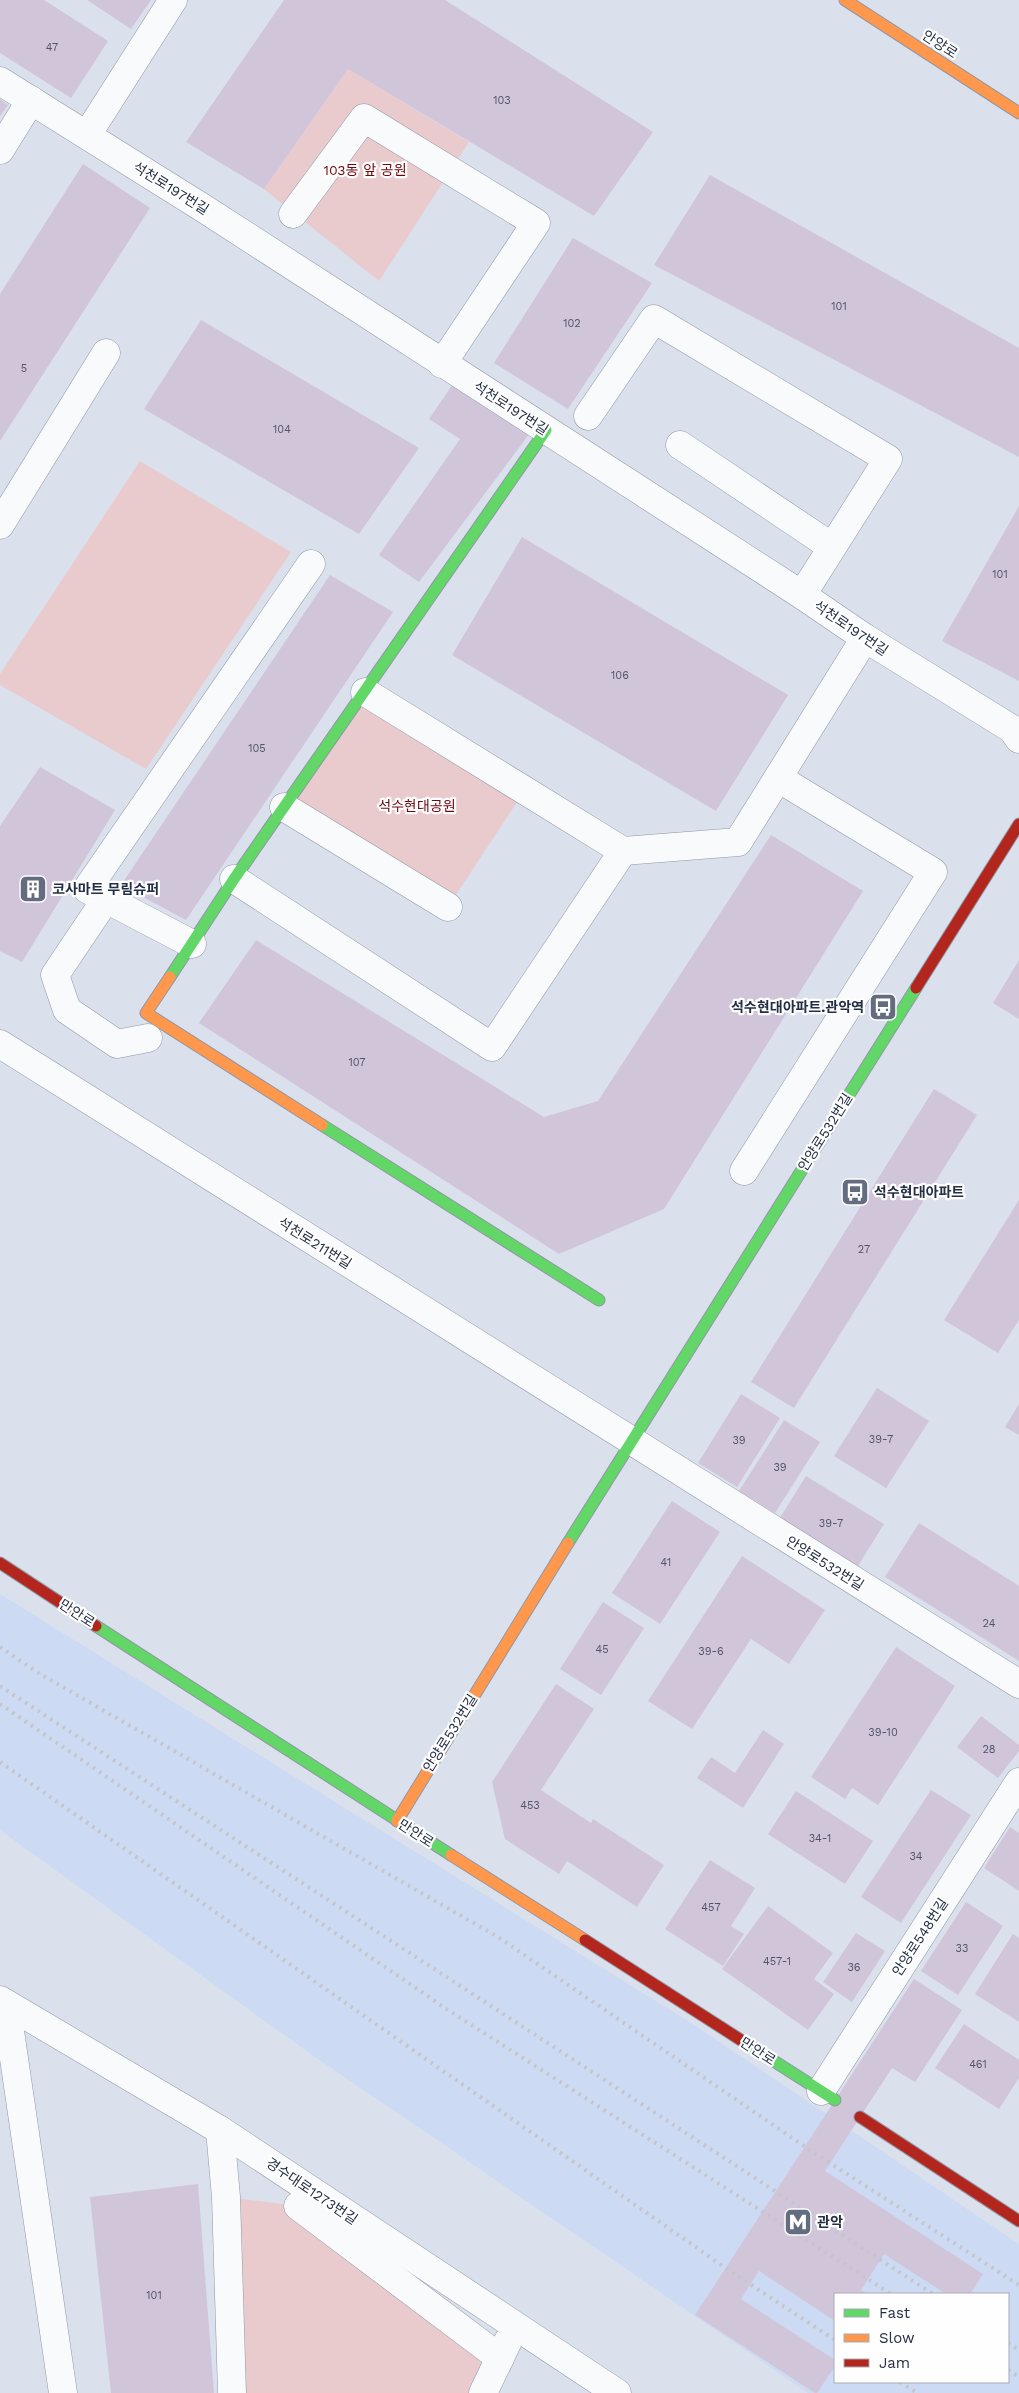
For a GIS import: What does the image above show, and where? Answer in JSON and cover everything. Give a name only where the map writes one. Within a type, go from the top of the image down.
[{"type":"street","points":[[87,135],[172,0]]},
{"type":"street","name":"안양로","points":[[845,0],[1019,113]]},
{"type":"street","name":"석천로197번길","points":[[0,81],[802,594],[865,638],[1012,729],[1019,739]]},
{"type":"street","points":[[0,150],[32,100]]},
{"type":"street","points":[[293,214],[364,118],[536,223],[442,364]]},
{"type":"street","points":[[588,416],[654,319],[888,459],[802,594]]},
{"type":"street","points":[[0,525],[106,353]]},
{"type":"street","points":[[546,430],[234,879],[146,1014],[599,1300]]},
{"type":"street","points":[[680,445],[832,547]]},
{"type":"street","points":[[192,944],[87,889],[311,564]]},
{"type":"street","points":[[365,692],[623,851],[738,842],[865,638]]},
{"type":"street","points":[[744,1171],[933,872],[778,778]]},
{"type":"street","points":[[284,807],[448,907]]},
{"type":"street","name":"안양로532번길","points":[[396,1821],[630,1441],[1019,824]]},
{"type":"street","points":[[234,879],[492,1047],[623,851]]},
{"type":"street","points":[[106,899],[55,975],[67,1010],[117,1044],[148,1038]]},
{"type":"street","name":"석천로211번길","points":[[1,1047],[630,1441]]},
{"type":"street","name":"안양로532번길","points":[[630,1441],[1019,1684]]},
{"type":"street","name":"만안로","points":[[0,1563],[396,1821],[828,2096]]},
{"type":"street","name":"안양로548번길","points":[[828,2096],[1019,1782]]},
{"type":"street","points":[[3,2002],[63,2393]]},
{"type":"street","name":"경수대로1273번길","points":[[3,2002],[220,2130],[617,2393]]},
{"type":"street","points":[[860,2117],[1019,2221]]},
{"type":"street","points":[[220,2130],[226,2197],[232,2393]]},
{"type":"street","points":[[298,2206],[500,2358]]},
{"type":"street","points":[[484,2393],[515,2326]]},
{"type":"shaded area","points":[[0,1594],[696,2026],[1019,2244],[1019,2393],[808,2393],[305,2050],[0,1830]]},
{"type":"green space","name":"103동 앞 공원","points":[[348,69],[469,142],[379,281],[264,189]]},
{"type":"green space","points":[[140,461],[291,552],[146,769],[0,685],[0,674]]},
{"type":"green space","name":"석수현대공원","points":[[365,692],[525,790],[448,907],[284,807]]},
{"type":"green space","points":[[226,2197],[298,2206],[500,2358],[483,2393],[232,2393]]},
{"type":"building","points":[[0,0],[44,0],[108,41],[71,98],[0,53]]},
{"type":"building","points":[[87,0],[151,0],[131,29]]},
{"type":"building","points":[[284,0],[445,0],[653,132],[594,216],[348,69],[264,189],[186,142]]},
{"type":"building","points":[[0,99],[8,105],[0,116]]},
{"type":"building","points":[[83,164],[150,208],[0,441],[0,294]]},
{"type":"building","points":[[710,175],[1019,348],[1019,457],[654,265]]},
{"type":"building","points":[[573,238],[652,283],[568,409],[494,363]]},
{"type":"building","points":[[201,320],[419,448],[359,534],[144,409]]},
{"type":"building","points":[[453,384],[530,433],[419,582],[379,555],[460,439],[429,419]]},
{"type":"building","points":[[1019,506],[1019,681],[942,641]]},
{"type":"building","points":[[522,537],[788,695],[716,811],[452,655]]},
{"type":"building","points":[[330,575],[393,612],[186,920],[121,885]]},
{"type":"building","name":"코사마트 무림슈퍼","points":[[40,767],[115,810],[22,962],[0,951],[0,826]]},
{"type":"building","points":[[771,835],[863,891],[664,1209],[559,1254],[199,1023],[256,940],[544,1117],[598,1101]]},
{"type":"building","points":[[1019,960],[1019,1019],[993,1003]]},
{"type":"building","points":[[934,1089],[977,1115],[794,1408],[751,1382]]},
{"type":"building","points":[[1019,1200],[1019,1320],[998,1353],[944,1320]]},
{"type":"building","points":[[877,1388],[929,1421],[886,1488],[834,1456]]},
{"type":"building","points":[[741,1394],[780,1418],[737,1487],[698,1463]]},
{"type":"building","points":[[1019,1404],[1019,1435],[1005,1427]]},
{"type":"building","points":[[784,1420],[820,1442],[775,1513],[739,1491]]},
{"type":"building","points":[[806,1476],[884,1524],[856,1569],[778,1521]]},
{"type":"building","points":[[672,1501],[720,1532],[660,1624],[612,1593]]},
{"type":"building","points":[[919,1523],[1019,1586],[1019,1661],[885,1577]]},
{"type":"building","points":[[742,1556],[825,1610],[789,1664],[751,1639],[692,1729],[648,1701]]},
{"type":"building","points":[[603,1602],[644,1628],[601,1695],[560,1669]]},
{"type":"building","points":[[896,1647],[955,1686],[878,1805],[852,1788],[845,1799],[811,1777]]},
{"type":"building","points":[[556,1684],[594,1709],[541,1790],[591,1823],[593,1819],[664,1865],[637,1907],[567,1861],[559,1874],[505,1839],[492,1782]]},
{"type":"building","points":[[981,1716],[1019,1745],[1019,1751],[998,1778],[957,1747]]},
{"type":"building","points":[[763,1730],[784,1744],[743,1808],[697,1778],[711,1757],[735,1773]]},
{"type":"building","points":[[931,1790],[971,1815],[901,1923],[861,1897]]},
{"type":"building","points":[[796,1791],[873,1841],[845,1884],[768,1834]]},
{"type":"building","points":[[1010,1827],[1019,1833],[1019,1891],[984,1868]]},
{"type":"building","points":[[710,1860],[755,1888],[731,1926],[744,1934],[723,1966],[665,1929]]},
{"type":"building","points":[[966,1902],[1003,1926],[958,1995],[921,1971]]},
{"type":"building","points":[[768,1906],[833,1953],[814,1979],[834,1994],[808,2030],[722,1969]]},
{"type":"building","points":[[856,1933],[885,1951],[852,2002],[823,1982]]},
{"type":"building","points":[[1013,1934],[1019,1938],[1019,2022],[975,1994]]},
{"type":"building","points":[[914,1979],[962,2010],[915,2082],[892,2068],[825,2171],[983,2274],[971,2293],[944,2293],[884,2254],[861,2290],[866,2293],[834,2293],[834,2320],[759,2271],[741,2299],[834,2359],[834,2368],[817,2393],[695,2315]]},
{"type":"building","points":[[964,2024],[1019,2060],[1019,2078],[999,2109],[935,2068]]},
{"type":"building","points":[[198,2184],[214,2393],[111,2393],[90,2197]]},
{"type":"railway","points":[[0,1647],[40,1674],[498,1937],[810,2150],[1019,2285]]},
{"type":"railway","points":[[0,1686],[931,2293]]},
{"type":"railway","points":[[0,1704],[445,2008],[889,2293]]},
{"type":"railway","points":[[0,1762],[730,2271],[834,2339]]},
{"type":"railway","points":[[1009,2344],[1019,2350]]},
{"type":"railway","points":[[1009,2371],[1019,2377]]},
{"type":"railway","points":[[902,2383],[917,2393]]},
{"type":"traffic: fast","points":[[170,977],[234,879],[546,430]]},
{"type":"traffic: fast","points":[[568,1543],[916,988]]},
{"type":"traffic: fast","points":[[322,1125],[599,1300]]},
{"type":"traffic: fast","points":[[96,1626],[451,1855]]},
{"type":"traffic: fast","points":[[744,2042],[835,2100]]},
{"type":"traffic: slow","points":[[845,0],[1019,113]]},
{"type":"traffic: slow","points":[[170,977],[146,1013],[322,1125]]},
{"type":"traffic: slow","points":[[397,1821],[568,1543]]},
{"type":"traffic: slow","points":[[451,1855],[585,1940]]},
{"type":"traffic: jam","points":[[916,988],[1019,824]]},
{"type":"traffic: jam","points":[[0,1563],[96,1626]]},
{"type":"traffic: jam","points":[[585,1940],[744,2042]]},
{"type":"traffic: jam","points":[[860,2117],[1019,2221]]},
{"type":"place","name":"코사마트 무림슈퍼","points":[[33,889]]},
{"type":"place","name":"석수현대아파트.관악역","points":[[883,1007]]},
{"type":"place","name":"석수현대아파트","points":[[855,1192]]},
{"type":"place","name":"관악","points":[[798,2222]]}]
